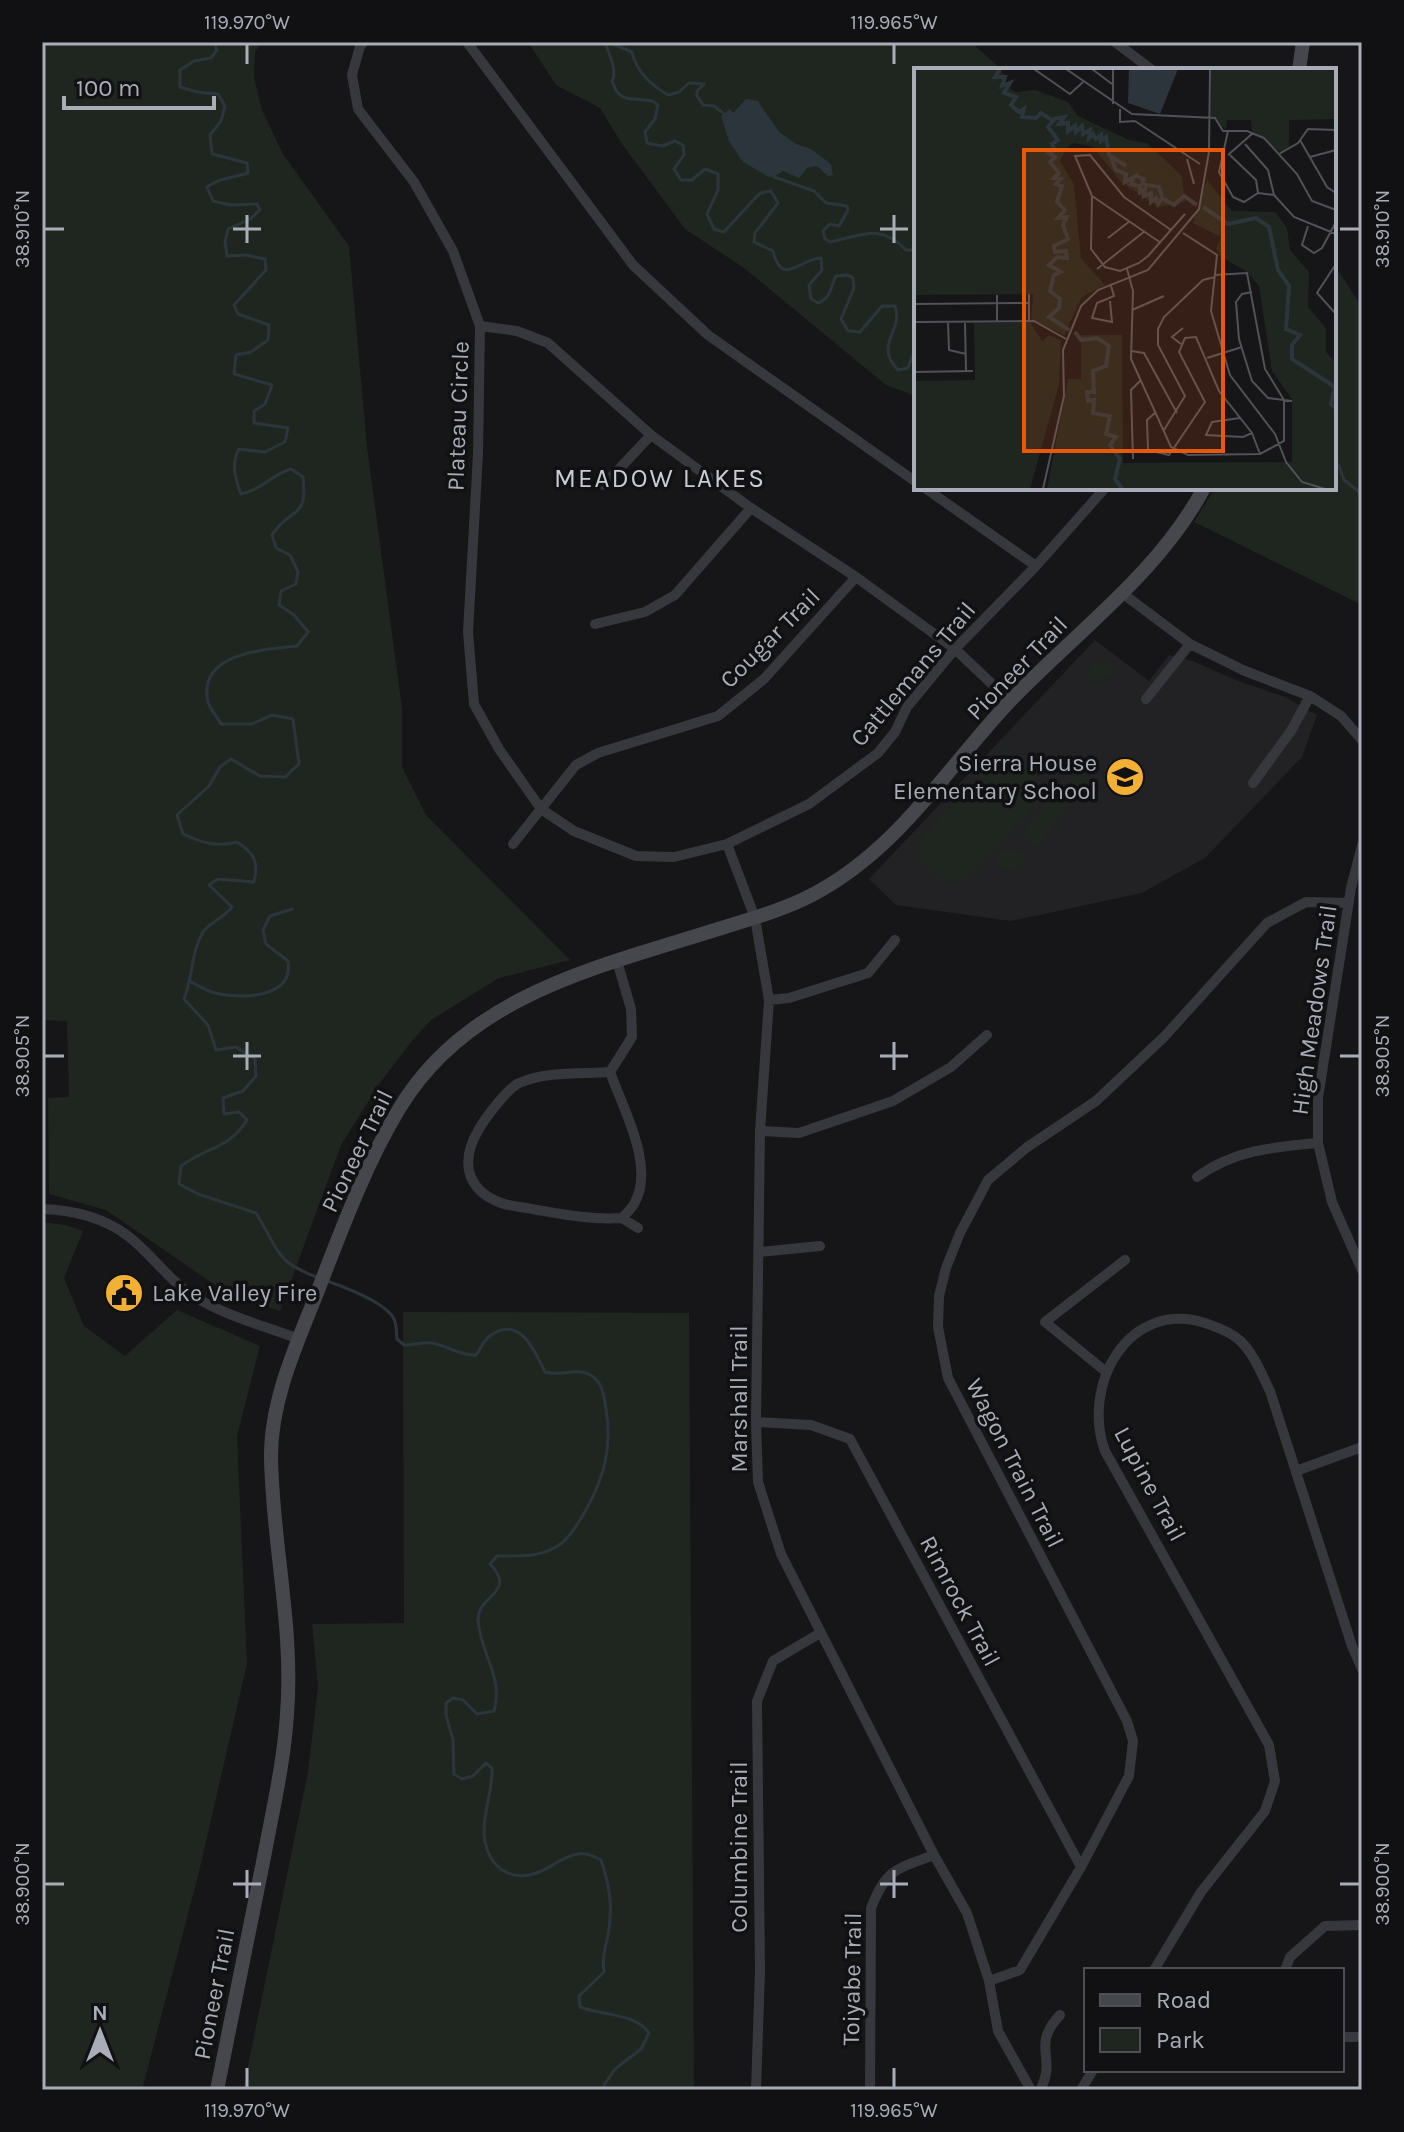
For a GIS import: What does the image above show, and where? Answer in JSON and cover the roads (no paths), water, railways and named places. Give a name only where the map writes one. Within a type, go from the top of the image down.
[{"type":"main road","points":[[1299,68],[1303,42]]},
{"type":"main road","name":"Pioneer Trail","points":[[217,2090],[286,1729],[289,1690],[286,1623],[272,1488],[272,1435],[280,1395],[330,1258],[385,1133],[401,1105],[432,1065],[479,1023],[525,995],[570,976],[755,918],[816,893],[877,851],[941,784],[1010,701],[1122,593],[1166,545],[1203,490]]},
{"type":"street","name":"Plateau Circle","points":[[364,42],[352,75],[358,109],[414,182],[453,251],[480,326],[478,454],[468,632],[474,704],[499,749],[541,809]]},
{"type":"street","points":[[467,42],[633,265],[708,335],[914,481]]},
{"type":"street","points":[[1115,42],[1148,68]]},
{"type":"street","points":[[480,326],[517,331],[548,343],[651,435],[955,649],[1010,701]]},
{"type":"street","points":[[604,485],[651,435]]},
{"type":"street","points":[[928,490],[1036,566]]},
{"type":"street","name":"Cattlemans Trail","points":[[541,809],[574,831],[636,856],[674,857],[727,844],[809,804],[878,753],[895,732],[907,707],[955,649],[1036,566],[1103,490]]},
{"type":"street","points":[[595,624],[645,612],[675,595],[751,508]]},
{"type":"street","name":"Cougar Trail","points":[[513,844],[576,765],[598,753],[718,716],[764,679],[856,577]]},
{"type":"street","points":[[1122,593],[1190,644],[1245,671],[1310,696],[1341,716],[1362,740]]},
{"type":"street","points":[[1146,699],[1190,644]]},
{"type":"street","points":[[1253,783],[1291,731],[1310,696]]},
{"type":"street","name":"Marshall Trail","points":[[727,844],[755,918],[769,1000],[760,1131],[758,1482],[781,1554],[934,1855],[967,1913],[989,1981],[998,2031],[1031,2090]]},
{"type":"street","name":"High Meadows Trail","points":[[1362,845],[1351,888],[1318,1098],[1318,1143],[1332,1202],[1362,1270]]},
{"type":"street","points":[[1351,888],[1362,895]]},
{"type":"street","name":"Wagon Train Trail","points":[[989,1981],[1020,1970],[1081,1867],[1129,1776],[1133,1741],[1127,1721],[948,1378],[938,1327],[939,1296],[946,1268],[960,1233],[988,1180],[1026,1148],[1096,1101],[1164,1037],[1267,923],[1306,902],[1349,903]]},
{"type":"street","points":[[769,1000],[789,998],[868,973],[895,940]]},
{"type":"street","points":[[610,1072],[632,1037],[631,1009],[617,961]]},
{"type":"street","points":[[760,1131],[799,1133],[893,1101],[951,1067],[987,1035]]},
{"type":"street","points":[[610,1072],[541,1076],[515,1085],[483,1122],[470,1143],[466,1160],[470,1176],[482,1193],[501,1203],[596,1219],[622,1218],[638,1228]]},
{"type":"street","points":[[610,1072],[642,1160],[642,1183],[635,1204],[622,1218]]},
{"type":"street","points":[[1197,1177],[1214,1165],[1268,1146],[1318,1143]]},
{"type":"street","points":[[42,1209],[70,1210],[104,1221],[129,1236],[187,1291],[216,1307],[299,1339]]},
{"type":"street","points":[[760,1252],[820,1246]]},
{"type":"street","points":[[1105,1371],[1045,1322],[1125,1260]]},
{"type":"street","name":"Lupine Trail","points":[[1155,1968],[1201,1892],[1265,1811],[1275,1781],[1269,1745],[1105,1451],[1098,1431],[1105,1371],[1122,1346],[1139,1331],[1159,1320],[1198,1321],[1218,1327],[1238,1339],[1262,1374],[1362,1669]]},
{"type":"street","name":"Rimrock Trail","points":[[756,1422],[811,1425],[850,1439],[1081,1867]]},
{"type":"street","points":[[1296,1471],[1362,1447]]},
{"type":"street","name":"Columbine Trail","points":[[756,2090],[760,1970],[757,1701],[773,1661],[820,1633]]},
{"type":"street","name":"Toiyabe Trail","points":[[870,2090],[871,1908],[880,1884],[898,1868],[934,1855]]},
{"type":"street","points":[[1286,1968],[1290,1957],[1325,1926],[1362,1925]]},
{"type":"street","points":[[1040,2090],[1049,2074],[1044,2041],[1049,2028],[1060,2015]]},
{"type":"street","points":[[1081,2090],[1092,2072]]},
{"type":"waterway","points":[[214,42],[217,50],[211,58],[194,61],[180,70],[180,87],[218,94],[225,106],[221,121],[210,135],[212,154],[247,163],[248,173],[207,187],[213,201],[230,205],[257,204],[260,210],[250,219],[228,229],[225,242],[227,256],[246,255],[265,259],[266,270],[234,305],[238,314],[269,325],[268,340],[251,352],[236,355],[234,374],[272,385],[265,404],[254,411],[254,423],[288,428],[285,442],[265,452],[239,449],[235,460],[236,477],[241,494],[291,469],[303,477],[300,507],[272,535],[276,548],[290,555],[298,572],[296,584],[281,591],[279,605],[294,615],[308,632],[297,646],[236,657],[213,673],[207,686],[208,702],[221,724],[252,724],[272,715],[293,719],[299,764],[285,777],[260,776],[231,759],[220,767],[209,786],[177,815],[183,834],[210,843],[237,842],[251,854],[256,868],[254,882],[218,879],[209,885],[232,907],[203,932],[184,999],[208,1025],[216,1050],[236,1047],[255,1059],[256,1076],[243,1091],[223,1098],[224,1114],[239,1112],[247,1120],[225,1142],[181,1166],[179,1184],[198,1194],[256,1213],[285,1260],[319,1278]]},
{"type":"waterway","points":[[605,42],[614,69],[612,81],[618,93],[628,99],[647,100],[658,105],[655,119],[645,132],[647,143],[662,146],[675,141],[683,145],[684,155],[674,169],[681,180],[692,180],[705,169],[718,174],[718,190],[707,214],[714,229],[724,232],[756,197],[771,191],[778,203],[755,233],[754,242],[773,251],[781,268],[786,270],[821,258],[822,270],[809,285],[811,299],[818,303],[828,295],[836,276],[853,278],[854,288],[841,319],[848,331],[860,332],[882,306],[895,306],[896,323],[888,345],[891,361],[898,370],[908,368],[914,352]]},
{"type":"waterway","points":[[608,42],[632,52],[645,77],[668,95],[679,92],[689,83],[704,84],[697,91],[697,96],[703,105],[714,106],[723,113]]},
{"type":"waterway","points":[[774,177],[814,191],[826,203],[847,206],[848,210],[839,226],[830,224],[823,231],[825,239],[830,242],[871,233],[888,236],[906,250],[914,250]]},
{"type":"waterway","points":[[1336,464],[1344,480],[1362,494]]},
{"type":"waterway","points":[[191,982],[212,992],[238,996],[264,994],[283,983],[288,974],[288,961],[266,944],[263,930],[270,916],[292,909]]},
{"type":"waterway","points":[[327,1281],[383,1307],[394,1319],[397,1339],[404,1345],[431,1343],[476,1355],[489,1337],[510,1329],[525,1338],[545,1372],[587,1373],[599,1382],[605,1400],[608,1435],[606,1460],[593,1496],[579,1522],[555,1548],[531,1555],[497,1556],[490,1564],[500,1581],[479,1612],[478,1620],[496,1687],[494,1711],[477,1714],[463,1700],[453,1698],[446,1703],[446,1715],[453,1740],[454,1774],[462,1779],[473,1776],[486,1763],[492,1768],[484,1831],[488,1851],[497,1866],[519,1876],[539,1872],[578,1854],[601,1860],[610,1906],[604,1972],[579,1996],[580,2007],[627,2018],[649,2033],[641,2049],[615,2069],[604,2085],[605,2090]]},
{"type":"place","name":"Sierra House Elementary School","points":[[1125,777]]},
{"type":"place","name":"Lake Valley Fire","points":[[124,1293]]},
{"type":"district","name":"MEADOW LAKES","points":[[660,478]]}]
